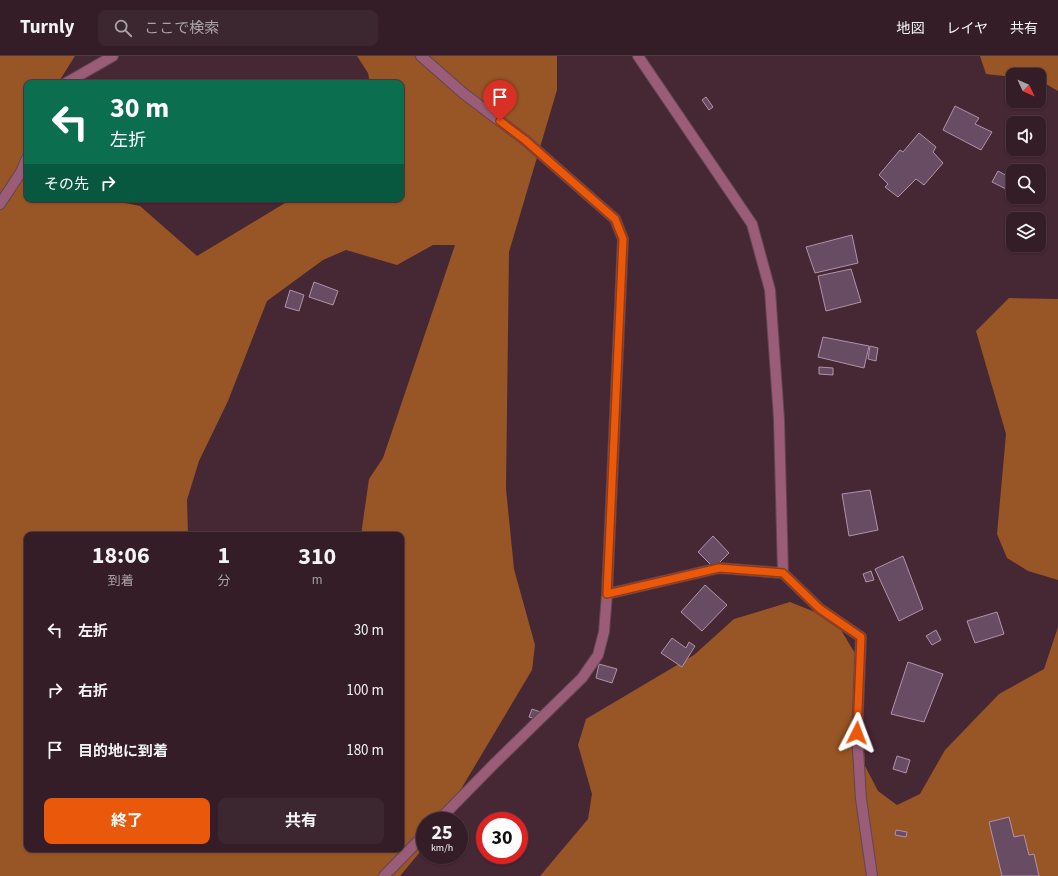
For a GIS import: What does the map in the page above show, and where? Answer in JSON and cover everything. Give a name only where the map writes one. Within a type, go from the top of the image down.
[{"type":"street","points":[[71,80],[113,56]]},
{"type":"street","points":[[421,56],[463,93],[525,140],[615,219],[623,239],[607,594],[604,632],[598,654],[582,678],[447,812]]},
{"type":"street","points":[[638,56],[752,224],[770,290],[779,419],[783,573]]},
{"type":"street","points":[[0,204],[24,165]]},
{"type":"street","points":[[607,594],[719,568],[783,573],[820,609],[861,637],[857,733],[861,800],[872,876]]},
{"type":"street","points":[[384,876],[416,843]]},
{"type":"shaded area","points":[[0,56],[75,56],[60,80],[24,80],[24,202],[120,202],[140,206],[197,256],[286,202],[404,202],[404,80],[369,80],[368,73],[357,56],[557,56],[557,90],[509,252],[506,489],[514,569],[535,645],[532,670],[447,812],[416,812],[416,857],[400,876],[0,876]]},
{"type":"shaded area","points":[[980,56],[1058,56],[1058,91],[1046,84],[1046,68],[1006,68],[1006,76],[986,74]]},
{"type":"shaded area","points":[[1009,298],[1058,299],[1058,580],[1028,571],[1007,558],[997,534],[1006,434],[976,331]]},
{"type":"shaded area","points":[[790,602],[835,620],[859,660],[865,766],[878,791],[897,805],[920,794],[945,750],[999,694],[1044,669],[1058,627],[1058,876],[540,876],[588,819],[592,794],[578,745],[586,719],[694,655],[734,619]]},
{"type":"building","points":[[706,97],[713,107],[709,110],[702,100]]},
{"type":"building","points":[[955,106],[979,118],[975,124],[992,132],[981,150],[943,130]]},
{"type":"building","points":[[919,133],[936,147],[933,152],[943,163],[924,185],[916,179],[898,197],[885,187],[888,184],[879,175],[900,150],[903,152]]},
{"type":"building","points":[[998,171],[1006,175],[1006,189],[992,182]]},
{"type":"building","points":[[852,235],[858,263],[815,273],[806,247]]},
{"type":"building","points":[[851,269],[861,302],[826,311],[818,276]]},
{"type":"building","points":[[314,282],[338,291],[333,305],[309,297]]},
{"type":"building","points":[[290,290],[304,295],[299,311],[285,307]]},
{"type":"building","points":[[823,337],[869,346],[864,368],[818,357]]},
{"type":"building","points":[[870,346],[878,348],[876,361],[868,359]]},
{"type":"building","points":[[819,367],[833,368],[833,375],[819,374]]},
{"type":"building","points":[[870,490],[878,530],[849,536],[842,494]]},
{"type":"building","points":[[713,536],[729,553],[714,568],[698,552]]},
{"type":"building","points":[[903,556],[923,609],[899,621],[875,569]]},
{"type":"building","points":[[871,571],[874,580],[866,582],[863,574]]},
{"type":"building","points":[[705,585],[727,605],[702,631],[681,612]]},
{"type":"building","points":[[997,612],[1004,634],[975,643],[967,621]]},
{"type":"building","points":[[936,630],[941,640],[932,645],[926,636]]},
{"type":"building","points":[[672,638],[686,648],[689,642],[695,646],[682,667],[661,653]]},
{"type":"building","points":[[908,662],[943,674],[924,722],[891,714]]},
{"type":"building","points":[[599,664],[617,669],[612,683],[596,678]]},
{"type":"building","points":[[532,709],[546,714],[544,722],[529,717]]},
{"type":"building","points":[[897,756],[910,760],[906,773],[893,769]]},
{"type":"building","points":[[1009,817],[1014,837],[1024,835],[1029,855],[1034,854],[1039,876],[1002,876],[989,822]]},
{"type":"building","points":[[896,830],[907,832],[906,837],[895,835]]},
{"type":"route","points":[[500,121],[525,140],[615,219],[623,239],[607,594],[719,568],[783,573],[820,609],[861,637],[857,733]]}]
